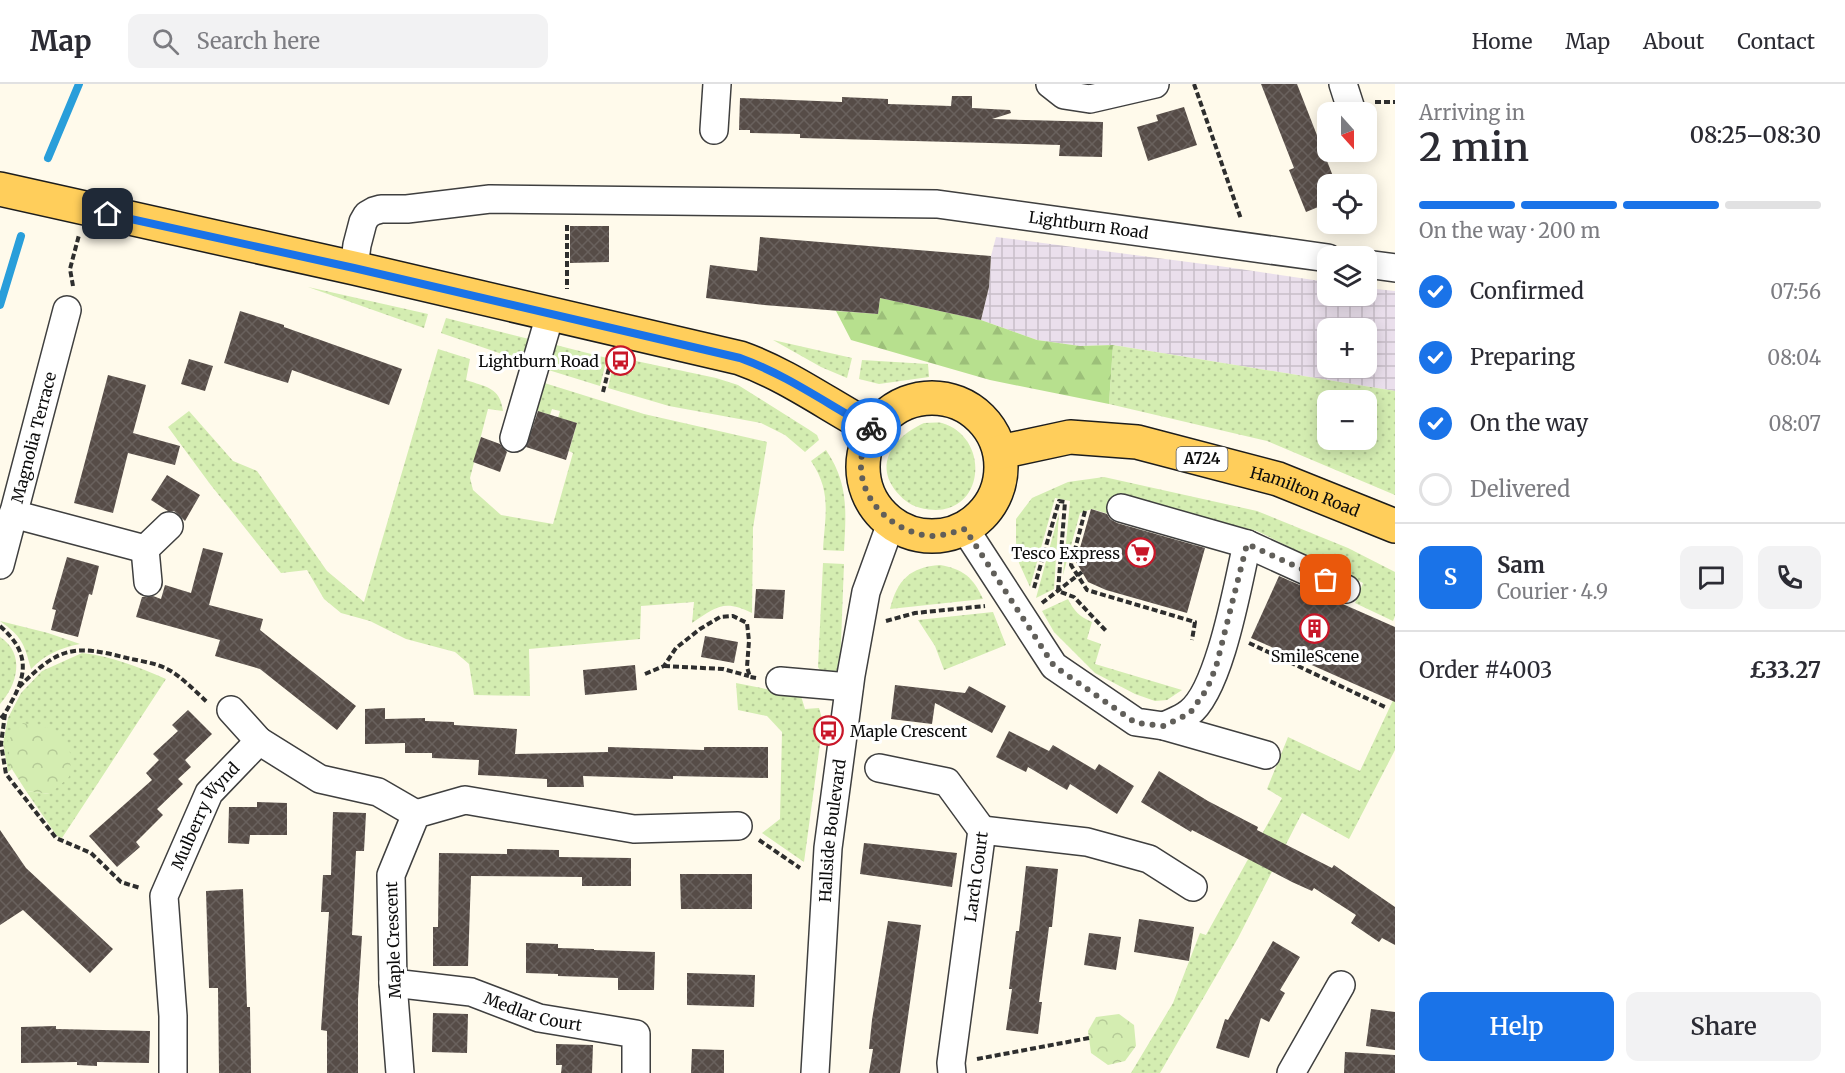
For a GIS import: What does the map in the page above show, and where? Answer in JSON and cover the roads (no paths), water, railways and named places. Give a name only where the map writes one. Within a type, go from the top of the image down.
[{"type":"main road","points":[[0,189],[740,358],[788,378],[873,429]]},
{"type":"main road","points":[[948,397],[972,411],[991,429],[1000,452],[1003,475],[996,495],[984,515],[965,529],[945,535],[921,535],[891,523],[868,496],[861,471],[862,453],[873,429],[894,409],[918,398],[948,397]]},
{"type":"main road","name":"Hamilton Road","points":[[1000,452],[1070,437],[1137,442],[1278,479],[1395,526]]},
{"type":"street","points":[[714,130],[717,84]]},
{"type":"street","points":[[1050,84],[1064,95],[1090,99],[1155,84]]},
{"type":"street","points":[[1343,84],[1349,102]]},
{"type":"street","name":"Lightburn Road","points":[[354,268],[360,232],[368,215],[374,211],[490,199],[937,204],[1317,256]]},
{"type":"street","points":[[1377,266],[1395,268]]},
{"type":"street","name":"Magnolia Terrace","points":[[0,565],[67,310]]},
{"type":"street","points":[[514,438],[559,317]]},
{"type":"street","points":[[1121,508],[1247,544],[1346,589]]},
{"type":"street","points":[[13,514],[145,549]]},
{"type":"street","name":"Hallside Boulevard","points":[[815,1073],[828,848],[849,687],[866,592],[891,523]]},
{"type":"street","points":[[145,549],[168,526]]},
{"type":"street","points":[[965,529],[1054,666],[1136,723],[1164,726],[1266,755]]},
{"type":"street","points":[[1164,726],[1190,713],[1207,689],[1216,667],[1247,544]]},
{"type":"street","points":[[145,549],[148,582]]},
{"type":"street","points":[[780,681],[849,687]]},
{"type":"street","points":[[231,711],[259,741],[320,778],[378,792],[416,814],[465,800],[634,829],[738,826]]},
{"type":"street","name":"Mulberry Wynd","points":[[173,1073],[173,1016],[164,896],[209,793],[259,741]]},
{"type":"street","points":[[879,768],[947,782],[982,830]]},
{"type":"street","name":"Maple Crescent","points":[[400,1073],[393,983],[391,875],[416,814]]},
{"type":"street","name":"Larch Court","points":[[952,1068],[982,830],[1087,842],[1149,859],[1193,887]]},
{"type":"street","name":"Medlar Court","points":[[393,983],[471,992],[539,1018],[636,1034],[636,1073]]},
{"type":"street","points":[[1291,1073],[1341,985]]},
{"type":"waterway","points":[[48,158],[79,84]]},
{"type":"waterway","points":[[0,305],[21,236]]},
{"type":"place","name":"Lightburn Road","points":[[620,361]]},
{"type":"place","name":"Tesco Express","points":[[1141,553]]},
{"type":"place","name":"SmileScene","points":[[1315,628]]},
{"type":"place","name":"Maple Crescent","points":[[829,731]]}]
